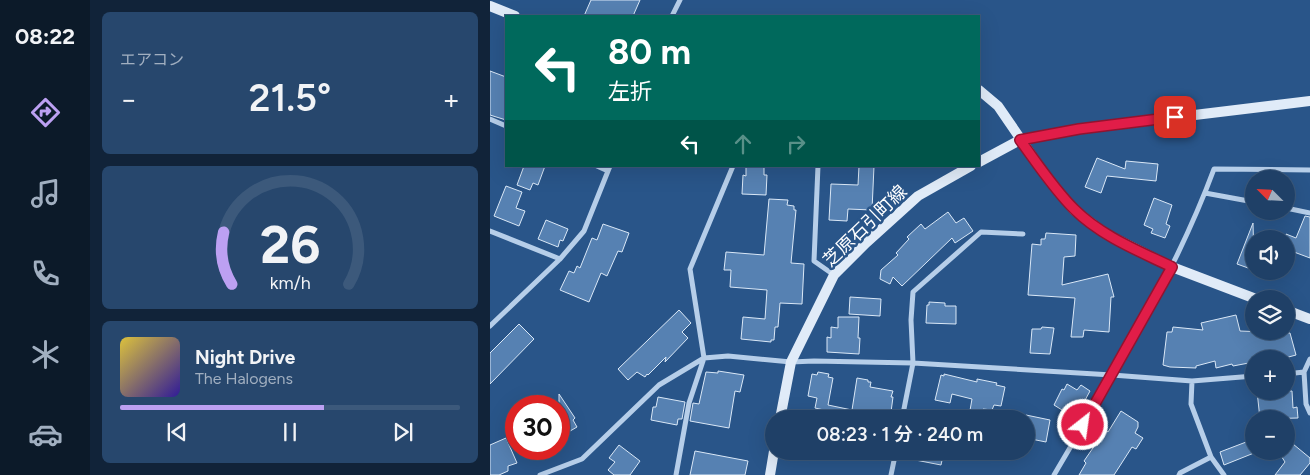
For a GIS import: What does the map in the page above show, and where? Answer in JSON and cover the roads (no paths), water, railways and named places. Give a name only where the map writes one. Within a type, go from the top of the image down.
[{"type":"main road","points":[[490,6],[512,15]]},
{"type":"main road","points":[[980,91],[998,106],[1048,179],[1074,210],[1106,234],[1172,267],[1245,295]]},
{"type":"main road","points":[[980,161],[1020,140],[1079,129],[1310,101]]},
{"type":"main road","name":"芝原石引町線","points":[[782,410],[792,362],[834,275],[918,196],[969,167]]},
{"type":"main road","points":[[1295,313],[1310,319]]},
{"type":"main road","points":[[770,475],[772,460]]},
{"type":"street","points":[[672,15],[680,0]]},
{"type":"street","points":[[490,119],[505,126]]},
{"type":"street","points":[[676,475],[689,403],[704,358],[690,270],[733,167]]},
{"type":"street","points":[[818,167],[814,261],[834,275]]},
{"type":"street","points":[[490,326],[560,260],[584,231],[609,169]]},
{"type":"street","points":[[1054,475],[1172,267],[1214,169],[1310,170]]},
{"type":"street","points":[[1205,193],[1245,200]]},
{"type":"street","points":[[1295,210],[1310,213]]},
{"type":"street","points":[[490,231],[560,260]]},
{"type":"street","points":[[904,410],[913,363],[911,320],[913,292],[981,232],[1023,234]]},
{"type":"street","points":[[540,475],[582,459],[659,385],[704,358],[728,356],[792,362],[913,363],[1192,381],[1245,377]]},
{"type":"street","points":[[1310,359],[1304,372],[1306,404],[1310,413]]},
{"type":"street","points":[[1295,373],[1304,372]]},
{"type":"street","points":[[1192,381],[1191,404],[1211,457],[1224,475]]},
{"type":"street","points":[[1180,475],[1180,473],[1211,457]]},
{"type":"street","points":[[892,475],[894,460]]}]
